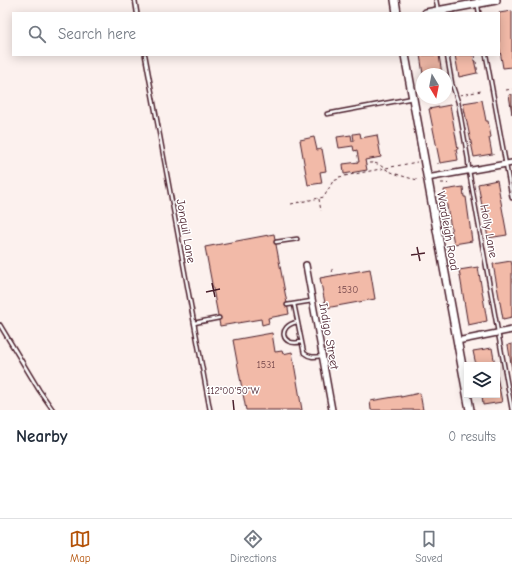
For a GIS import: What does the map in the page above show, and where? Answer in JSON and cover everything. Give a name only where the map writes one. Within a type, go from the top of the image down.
[{"type":"main road","points":[[395,0],[398,12]]},
{"type":"main road","points":[[438,12],[477,2],[496,0]]},
{"type":"main road","name":"Wardleigh Road","points":[[405,56],[470,410]]},
{"type":"street","points":[[427,178],[512,163]]},
{"type":"street","name":"Indigo Street","points":[[306,265],[332,410]]},
{"type":"street","points":[[457,341],[512,330]]},
{"type":"lane","points":[[135,0],[137,12]]},
{"type":"lane","points":[[436,0],[438,12]]},
{"type":"lane","points":[[477,2],[479,12]]},
{"type":"lane","name":"Jonquil Lane","points":[[145,56],[210,410]]},
{"type":"lane","name":"Holly Lane","points":[[446,56],[452,84],[458,102],[512,410]]},
{"type":"lane","points":[[486,56],[512,198]]},
{"type":"lane","points":[[327,114],[413,98]]},
{"type":"lane","points":[[276,242],[297,239]]},
{"type":"lane","points":[[287,305],[312,301]]},
{"type":"lane","points":[[294,304],[305,355],[311,357],[322,356]]},
{"type":"lane","points":[[194,323],[219,318]]},
{"type":"lane","points":[[297,322],[288,326],[284,334],[287,341],[291,343],[295,344],[301,342]]},
{"type":"lane","points":[[0,325],[39,390],[53,410]]},
{"type":"path","points":[[475,56],[478,74]]},
{"type":"path","points":[[506,90],[512,89]]},
{"type":"path","points":[[460,95],[481,91]]},
{"type":"path","points":[[369,163],[375,162],[385,168],[418,181]]},
{"type":"path","points":[[291,204],[324,197],[333,181],[339,178],[418,162]]},
{"type":"path","points":[[442,183],[448,184]]},
{"type":"path","points":[[319,198],[321,211]]},
{"type":"path","points":[[332,269],[333,276]]},
{"type":"building","points":[[512,11],[512,67],[503,68],[500,51],[500,13]]},
{"type":"building","points":[[420,56],[439,56],[441,68],[422,68]]},
{"type":"building","points":[[455,56],[473,56],[477,73],[459,77]]},
{"type":"building","points":[[512,94],[512,114],[509,95]]},
{"type":"building","points":[[482,100],[491,137],[489,138],[492,154],[474,157],[463,103]]},
{"type":"building","points":[[450,105],[458,149],[456,149],[458,160],[440,163],[429,109]]},
{"type":"building","points":[[360,133],[361,138],[377,135],[381,157],[365,160],[367,170],[344,174],[343,164],[359,162],[357,150],[354,151],[353,146],[339,148],[337,137],[351,135],[352,141],[354,141],[353,134]]},
{"type":"building","points":[[314,137],[317,150],[322,149],[326,171],[320,172],[322,183],[308,185],[300,140]]},
{"type":"building","points":[[497,180],[507,235],[488,238],[478,184]]},
{"type":"building","points":[[463,187],[464,197],[466,197],[472,241],[454,244],[444,190]]},
{"type":"building","points":[[274,234],[289,314],[268,318],[269,323],[262,325],[261,319],[220,326],[205,247]]},
{"type":"building","points":[[511,261],[512,317],[503,319],[493,264]]},
{"type":"building","points":[[478,267],[487,321],[468,325],[459,270]]},
{"type":"building","points":[[370,269],[375,299],[326,308],[320,278]]},
{"type":"building","points":[[272,333],[275,352],[282,351],[283,354],[292,352],[302,410],[246,410],[233,340]]},
{"type":"building","points":[[512,344],[512,370],[508,345]]},
{"type":"building","points":[[492,348],[494,362],[475,362],[473,351]]},
{"type":"building","points":[[500,392],[502,402],[483,405],[482,398],[500,398]]},
{"type":"building","points":[[420,393],[423,410],[371,410],[370,401]]}]
